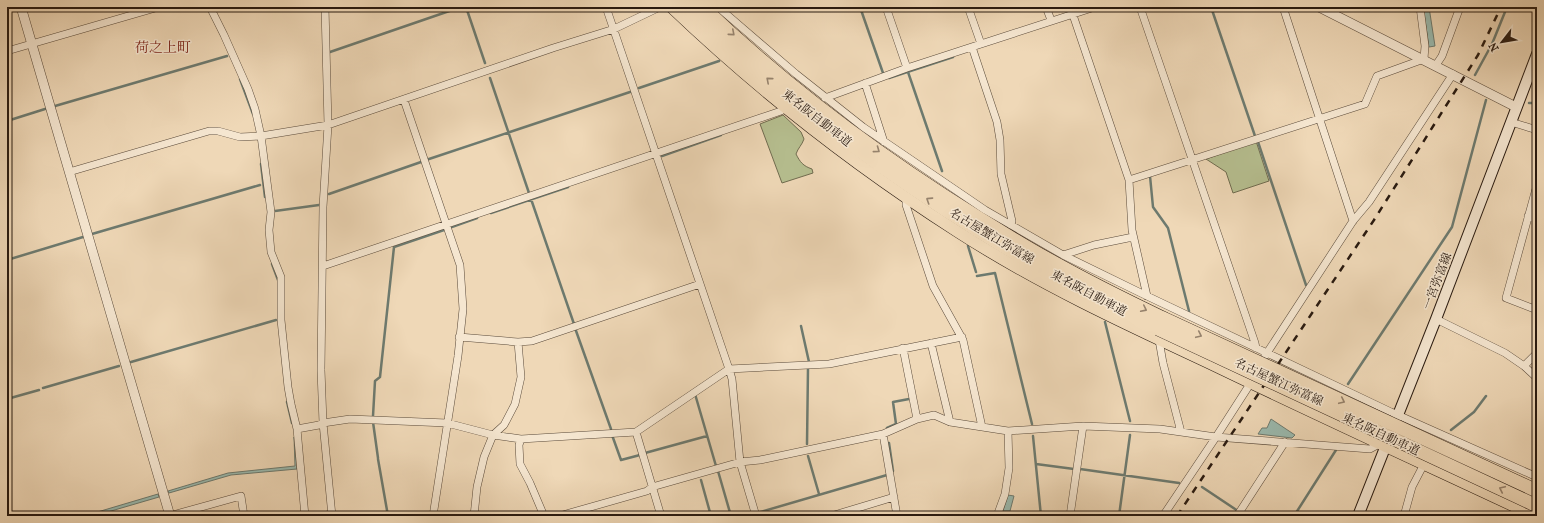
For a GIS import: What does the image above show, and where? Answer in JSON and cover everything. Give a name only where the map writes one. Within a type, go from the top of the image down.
[{"type":"highway","name":"東名阪自動車道","points":[[687,7],[772,83],[830,129],[901,181],[1022,258],[1158,329],[1533,512]]},
{"type":"highway","name":"東名阪自動車道","points":[[703,7],[778,74],[836,121],[901,168],[1028,248],[1103,289],[1163,318],[1537,491]]},
{"type":"main road","name":"名古屋蟹江弥富線","points":[[671,7],[717,50],[785,108],[821,136],[906,198],[959,232],[1057,290],[1250,383],[1384,444],[1424,464],[1533,512]]},
{"type":"main road","name":"一宮弥富線","points":[[1358,516],[1384,444],[1398,415],[1436,319],[1537,54]]},
{"type":"street","points":[[21,7],[170,516],[241,496],[244,516]]},
{"type":"street","points":[[7,51],[159,7]]},
{"type":"street","points":[[210,7],[248,89],[255,109],[261,136],[271,212],[269,230],[271,252],[281,278],[281,320],[290,404],[297,428],[305,516]]},
{"type":"street","points":[[320,516],[332,515],[323,423],[321,370],[323,207],[328,125],[326,7]]},
{"type":"street","points":[[606,7],[732,379],[740,462],[756,516]]},
{"type":"street","points":[[69,172],[209,131],[218,131],[240,138],[328,125],[552,48],[614,29],[660,7]]},
{"type":"street","points":[[718,7],[825,98],[884,142],[986,210],[1063,255],[1398,415],[1537,477]]},
{"type":"street","points":[[886,7],[907,68]]},
{"type":"street","points":[[968,7],[980,44]]},
{"type":"street","points":[[1046,7],[1051,20]]},
{"type":"street","points":[[825,98],[907,68],[1051,20],[1095,7]]},
{"type":"street","points":[[1140,7],[1256,348]]},
{"type":"street","points":[[1283,7],[1353,221]]},
{"type":"street","points":[[1420,7],[1425,46],[1424,59]]},
{"type":"street","points":[[1436,65],[1442,56],[1460,7]]},
{"type":"street","points":[[1322,8],[1516,106]]},
{"type":"street","points":[[1072,15],[1129,180],[1129,205],[1133,237],[1147,296]]},
{"type":"street","points":[[972,47],[997,122],[1000,140],[1001,174],[1012,220],[1011,225]]},
{"type":"street","points":[[1129,180],[1365,104],[1377,76],[1424,59]]},
{"type":"street","points":[[1163,516],[1216,437],[1250,383],[1266,353],[1353,221],[1370,202],[1453,74]]},
{"type":"street","points":[[865,83],[884,142]]},
{"type":"street","points":[[404,100],[460,265],[463,309],[433,516]]},
{"type":"street","points":[[323,266],[656,154],[781,111],[785,108]]},
{"type":"street","points":[[1511,122],[1537,130]]},
{"type":"street","points":[[1537,185],[1506,298],[1537,310]]},
{"type":"street","points":[[906,198],[906,205],[933,286],[962,337],[982,427]]},
{"type":"street","points":[[1528,216],[1537,218]]},
{"type":"street","points":[[1063,255],[1094,245],[1133,237]]},
{"type":"street","points":[[459,337],[518,342],[532,340],[700,284]]},
{"type":"street","points":[[1436,319],[1505,353],[1524,366],[1537,378]]},
{"type":"street","points":[[297,428],[350,419],[447,423],[493,436],[521,439],[636,432],[729,369],[828,364],[962,337]]},
{"type":"street","points":[[1159,340],[1163,363],[1181,432]]},
{"type":"street","points":[[474,516],[477,487],[484,458],[493,436],[504,425],[515,404],[521,377],[518,342]]},
{"type":"street","points":[[931,343],[950,422]]},
{"type":"street","points":[[903,348],[918,419]]},
{"type":"street","points":[[1524,366],[1537,354]]},
{"type":"street","points":[[559,516],[647,491],[652,487],[740,462],[760,460],[883,434],[918,419],[934,415],[950,422],[1008,431],[1083,426],[1160,429],[1216,437],[1370,448],[1384,444]]},
{"type":"street","points":[[1070,516],[1083,426]]},
{"type":"street","points":[[997,516],[1005,494],[1009,468],[1008,431]]},
{"type":"street","points":[[636,432],[661,516]]},
{"type":"street","points":[[883,434],[897,516]]},
{"type":"street","points":[[521,439],[519,445],[520,464],[544,516]]},
{"type":"street","points":[[1238,516],[1285,442]]},
{"type":"street","points":[[1404,516],[1412,488],[1424,464]]},
{"type":"street","points":[[1533,512],[1537,491]]},
{"type":"street","points":[[831,516],[894,498]]},
{"type":"green space","points":[[783,115],[801,132],[804,139],[796,154],[806,167],[812,169],[813,173],[782,183],[760,124]]},
{"type":"green space","points":[[1256,141],[1269,181],[1233,193],[1226,172],[1206,159]]},
{"type":"water","points":[[1423,7],[1429,7],[1435,46],[1429,47]]},
{"type":"water","points":[[1271,419],[1295,435],[1292,438],[1258,434],[1262,428],[1267,428]]},
{"type":"water","points":[[294,437],[297,469],[231,475],[169,493],[168,491],[228,473],[295,466]]},
{"type":"water","points":[[158,494],[159,497],[94,516],[84,516]]},
{"type":"water","points":[[1008,495],[1014,496],[1010,511],[1003,511]]},
{"type":"waterway","points":[[330,52],[461,7]]},
{"type":"waterway","points":[[466,7],[485,63]]},
{"type":"waterway","points":[[860,7],[883,73]]},
{"type":"waterway","points":[[1211,7],[1255,136]]},
{"type":"waterway","points":[[1475,75],[1492,44],[1507,7]]},
{"type":"waterway","points":[[55,106],[227,56]]},
{"type":"waterway","points":[[889,78],[953,57]]},
{"type":"waterway","points":[[639,88],[719,61]]},
{"type":"waterway","points":[[908,72],[942,171]]},
{"type":"waterway","points":[[490,78],[529,193]]},
{"type":"waterway","points":[[240,79],[253,114]]},
{"type":"waterway","points":[[426,160],[630,92]]},
{"type":"waterway","points":[[1348,384],[1452,227],[1486,100]]},
{"type":"waterway","points":[[1529,103],[1537,103]]},
{"type":"waterway","points":[[7,121],[45,109]]},
{"type":"waterway","points":[[662,156],[721,135]]},
{"type":"waterway","points":[[1258,142],[1306,285]]},
{"type":"waterway","points":[[329,194],[421,162]]},
{"type":"waterway","points":[[261,164],[265,197]]},
{"type":"waterway","points":[[1150,176],[1153,207],[1168,228],[1189,311]]},
{"type":"waterway","points":[[92,234],[260,185]]},
{"type":"waterway","points":[[491,213],[568,187]]},
{"type":"waterway","points":[[531,199],[574,324]]},
{"type":"waterway","points":[[275,211],[319,205]]},
{"type":"waterway","points":[[449,228],[477,218]]},
{"type":"waterway","points":[[373,416],[375,381],[380,377],[394,247],[444,230]]},
{"type":"waterway","points":[[7,260],[83,237]]},
{"type":"waterway","points":[[968,246],[976,272]]},
{"type":"waterway","points":[[272,264],[278,280]]},
{"type":"waterway","points":[[977,276],[995,273],[1032,424]]},
{"type":"waterway","points":[[131,362],[276,320]]},
{"type":"waterway","points":[[1105,322],[1130,421]]},
{"type":"waterway","points":[[801,326],[809,362]]},
{"type":"waterway","points":[[575,328],[611,429]]},
{"type":"waterway","points":[[43,388],[119,366]]},
{"type":"waterway","points":[[807,444],[808,368]]},
{"type":"waterway","points":[[7,399],[39,390]]},
{"type":"waterway","points":[[695,394],[716,466]]},
{"type":"waterway","points":[[1451,430],[1474,412],[1486,396]]},
{"type":"waterway","points":[[887,428],[896,424],[893,402],[909,399]]},
{"type":"waterway","points":[[287,402],[292,423]]},
{"type":"waterway","points":[[373,422],[378,458]]},
{"type":"waterway","points":[[612,435],[621,460],[640,455]]},
{"type":"waterway","points":[[1119,516],[1130,435]]},
{"type":"waterway","points":[[645,453],[707,436]]},
{"type":"waterway","points":[[1033,436],[1041,516]]},
{"type":"waterway","points":[[889,443],[893,471]]},
{"type":"waterway","points":[[1294,516],[1336,450]]},
{"type":"waterway","points":[[808,456],[819,494]]},
{"type":"waterway","points":[[378,459],[388,516]]},
{"type":"waterway","points":[[1036,464],[1074,469]]},
{"type":"waterway","points":[[1080,469],[1179,483]]},
{"type":"waterway","points":[[718,471],[731,516]]},
{"type":"waterway","points":[[757,513],[887,475]]},
{"type":"waterway","points":[[701,480],[711,516]]},
{"type":"waterway","points":[[1202,487],[1238,511]]},
{"type":"waterway","points":[[745,516],[753,514]]},
{"type":"railway","points":[[1177,516],[1374,220],[1478,55],[1501,7]]},
{"type":"district","name":"荷之上町","points":[[163,47]]}]
